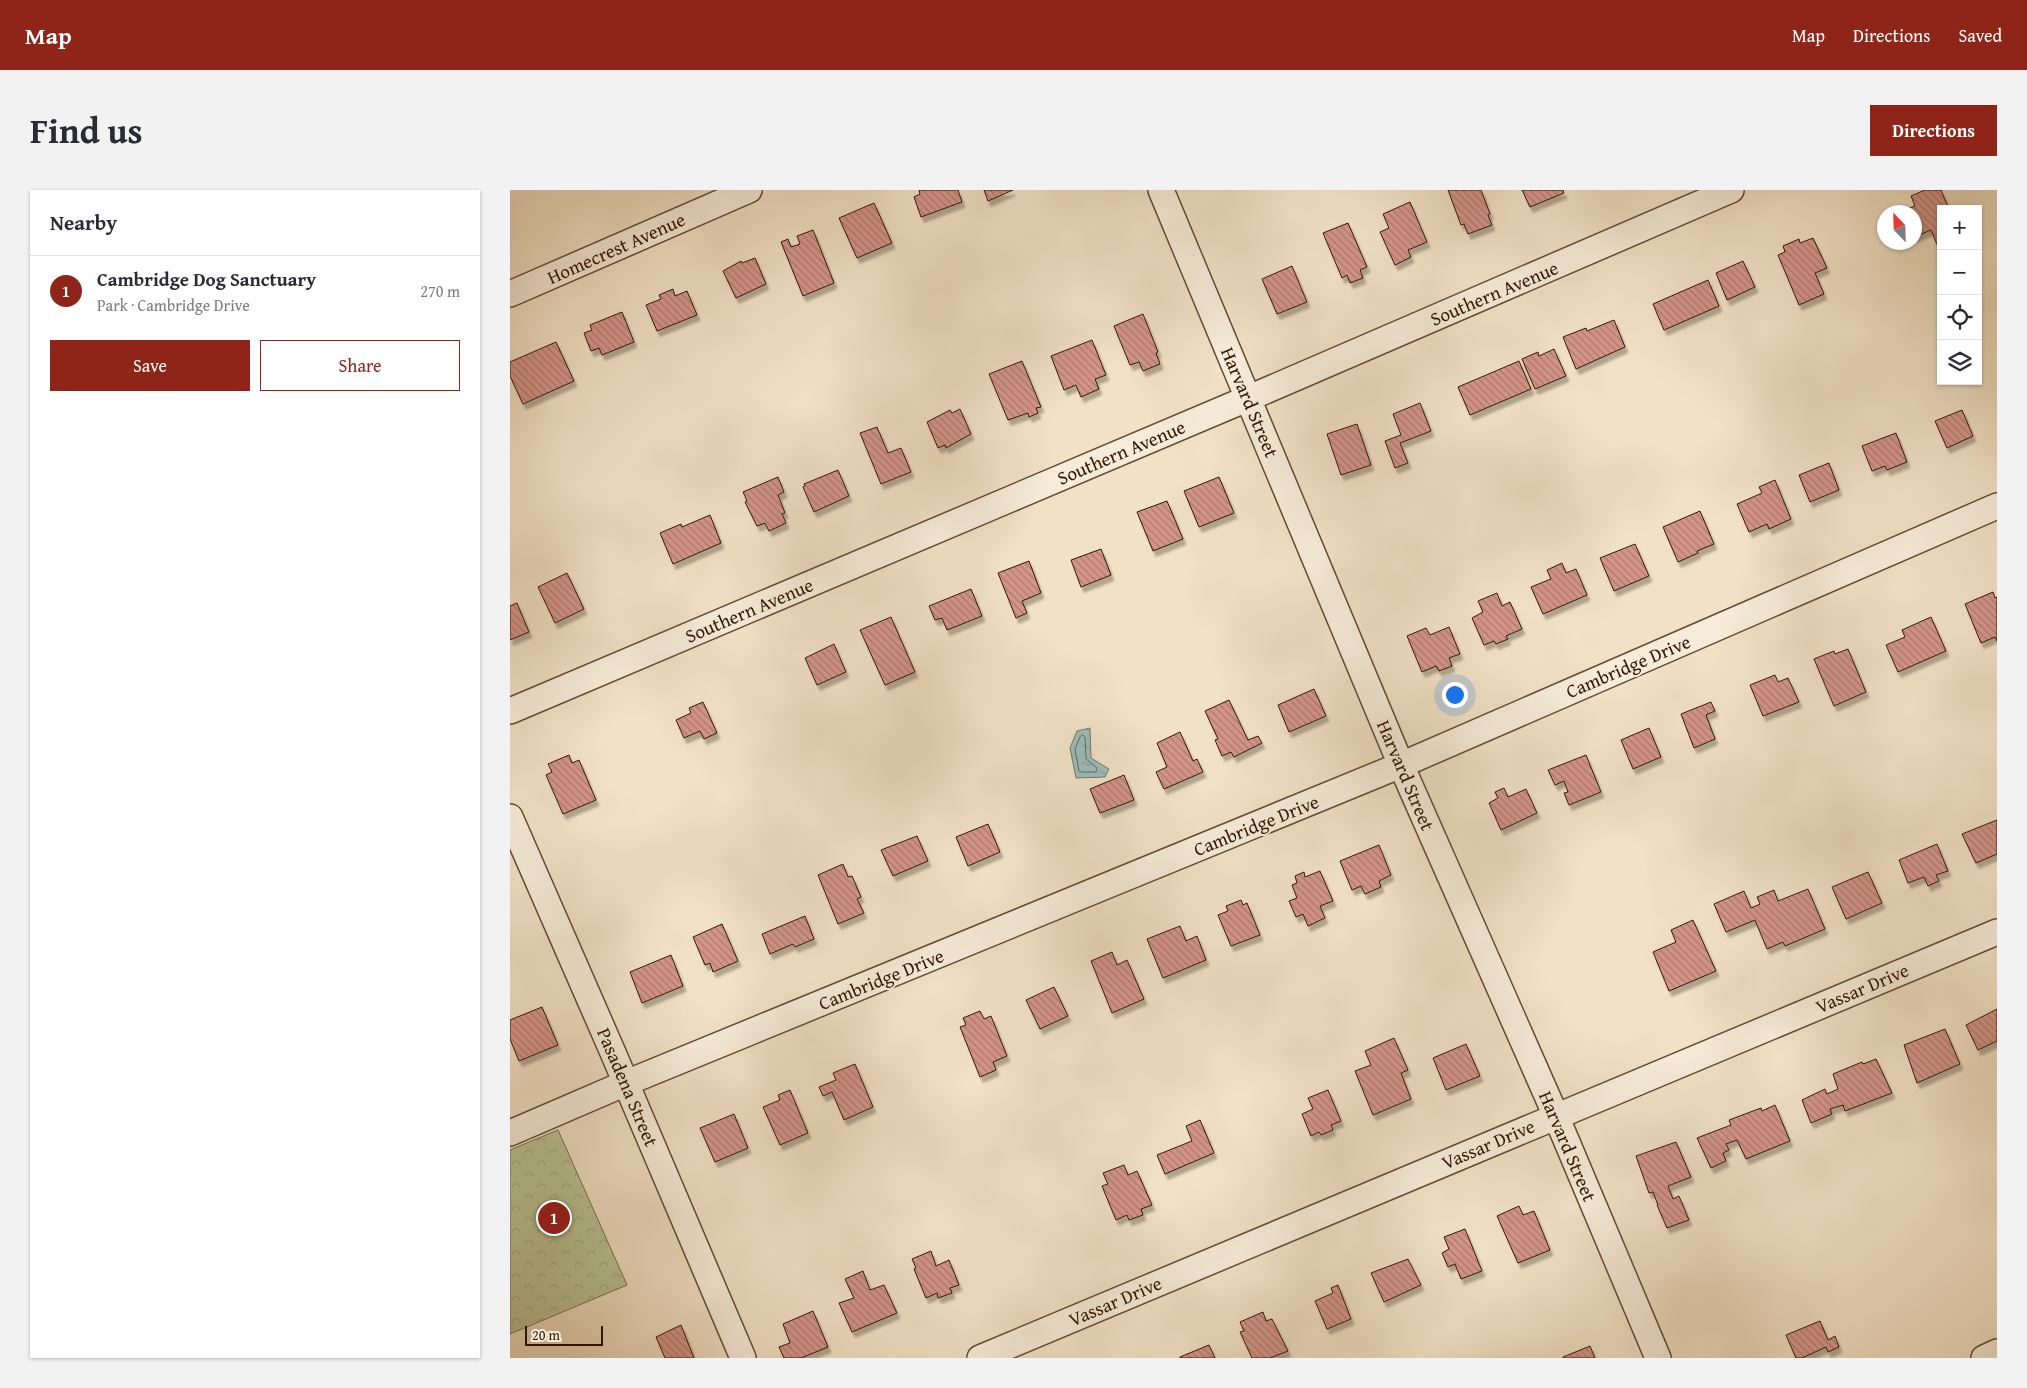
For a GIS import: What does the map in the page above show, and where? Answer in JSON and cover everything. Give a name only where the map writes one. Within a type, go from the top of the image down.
[{"type":"street","name":"Homecrest Avenue","points":[[510,294],[749,190]]},
{"type":"street","name":"Harvard Street","points":[[1161,190],[1401,765],[1556,1116],[1658,1358]]},
{"type":"street","name":"Southern Avenue","points":[[510,712],[1249,398],[1732,190]]},
{"type":"street","name":"Cambridge Drive","points":[[510,1133],[1401,765],[1997,506]]},
{"type":"street","name":"Pasadena Street","points":[[510,817],[743,1358]]},
{"type":"street","name":"Vassar Drive","points":[[980,1358],[1997,932]]},
{"type":"street","points":[[1984,1358],[1997,1352]]},
{"type":"green space","points":[[558,1130],[627,1285],[510,1334],[510,1150]]},
{"type":"water","points":[[1090,728],[1091,758],[1109,769],[1105,777],[1076,778],[1070,748],[1077,731]]},
{"type":"building","points":[[919,190],[958,190],[962,202],[921,217],[914,197],[920,194]]},
{"type":"building","points":[[984,190],[1013,190],[988,201]]},
{"type":"building","points":[[1448,190],[1481,190],[1492,225],[1468,234],[1464,224],[1461,225]]},
{"type":"building","points":[[1522,190],[1563,190],[1564,193],[1530,207]]},
{"type":"building","points":[[1925,190],[1941,190],[1947,205],[1937,205],[1937,244],[1931,230],[1922,234],[1922,205],[1915,205],[1911,196]]},
{"type":"building","points":[[1410,202],[1427,242],[1408,250],[1411,257],[1395,265],[1380,232],[1389,228],[1383,214]]},
{"type":"building","points":[[874,203],[892,243],[857,258],[839,218]]},
{"type":"building","points":[[1348,223],[1367,267],[1360,270],[1363,278],[1350,283],[1347,275],[1342,278],[1323,233]]},
{"type":"building","points":[[813,230],[834,283],[803,296],[781,242],[788,239],[791,247],[800,244],[797,236]]},
{"type":"building","points":[[1813,238],[1827,268],[1815,273],[1824,294],[1799,305],[1778,255],[1785,252],[1783,246],[1799,239],[1800,243]]},
{"type":"building","points":[[755,258],[766,284],[736,298],[723,271],[741,261],[742,263]]},
{"type":"building","points":[[1743,261],[1755,287],[1727,300],[1716,273]]},
{"type":"building","points":[[1292,266],[1307,302],[1277,314],[1262,279]]},
{"type":"building","points":[[1708,280],[1719,306],[1664,330],[1653,304]]},
{"type":"building","points":[[673,289],[675,296],[687,291],[697,315],[657,331],[646,305],[661,299],[659,295]]},
{"type":"building","points":[[622,312],[634,342],[602,355],[599,348],[591,351],[584,333],[592,330],[590,325]]},
{"type":"building","points":[[1143,314],[1158,352],[1156,353],[1160,364],[1143,371],[1139,362],[1130,365],[1114,326]]},
{"type":"building","points":[[1614,320],[1625,347],[1576,369],[1563,337],[1586,328],[1587,331]]},
{"type":"building","points":[[1092,340],[1106,375],[1095,379],[1099,389],[1081,397],[1076,385],[1064,390],[1051,356]]},
{"type":"building","points":[[556,342],[574,381],[523,404],[510,376],[510,362]]},
{"type":"building","points":[[1554,349],[1566,376],[1535,389],[1522,359],[1538,352],[1539,356]]},
{"type":"building","points":[[1022,361],[1041,407],[1036,408],[1038,413],[1029,417],[1028,413],[1008,420],[989,374]]},
{"type":"building","points":[[1519,361],[1531,389],[1470,415],[1458,387]]},
{"type":"building","points":[[1420,403],[1431,431],[1400,443],[1408,463],[1395,468],[1385,441],[1401,435],[1393,414]]},
{"type":"building","points":[[960,409],[971,434],[946,448],[945,445],[938,448],[927,422],[950,410],[952,413]]},
{"type":"building","points":[[1962,410],[1973,436],[1947,448],[1935,421]]},
{"type":"building","points":[[1357,424],[1371,465],[1341,475],[1327,434]]},
{"type":"building","points":[[877,427],[888,453],[901,448],[911,472],[881,484],[860,433]]},
{"type":"building","points":[[1896,433],[1907,462],[1887,470],[1885,466],[1872,471],[1862,446]]},
{"type":"building","points":[[1829,463],[1839,490],[1810,502],[1799,475]]},
{"type":"building","points":[[838,470],[849,496],[814,512],[803,487],[805,486],[804,484]]},
{"type":"building","points":[[778,477],[784,492],[778,495],[785,513],[782,514],[786,523],[769,531],[765,523],[757,526],[745,502],[747,501],[743,492]]},
{"type":"building","points":[[1219,477],[1234,513],[1199,527],[1184,491]]},
{"type":"building","points":[[1775,480],[1791,519],[1769,529],[1767,524],[1749,532],[1737,504],[1762,493],[1759,487]]},
{"type":"building","points":[[1167,501],[1183,539],[1153,551],[1137,512]]},
{"type":"building","points":[[1700,511],[1714,544],[1678,562],[1663,527]]},
{"type":"building","points":[[710,515],[721,543],[673,564],[660,533],[681,524],[682,527]]},
{"type":"building","points":[[1635,544],[1649,576],[1614,591],[1600,558]]},
{"type":"building","points":[[1101,549],[1111,575],[1081,587],[1071,560]]},
{"type":"building","points":[[1029,561],[1041,593],[1022,601],[1027,613],[1016,618],[998,573]]},
{"type":"building","points":[[1562,563],[1566,573],[1576,569],[1587,595],[1543,614],[1531,587],[1551,579],[1547,570]]},
{"type":"building","points":[[567,573],[584,609],[555,623],[538,587]]},
{"type":"building","points":[[971,589],[982,616],[947,630],[942,618],[935,620],[929,606]]},
{"type":"building","points":[[1993,592],[1995,598],[1997,597],[1997,641],[1995,637],[1981,643],[1965,604]]},
{"type":"building","points":[[1497,593],[1502,606],[1510,602],[1522,629],[1506,636],[1508,639],[1496,644],[1494,641],[1484,645],[1472,618],[1483,612],[1478,601]]},
{"type":"building","points":[[517,603],[529,632],[510,640],[510,606]]},
{"type":"building","points":[[891,617],[915,672],[885,685],[860,630]]},
{"type":"building","points":[[1931,617],[1946,651],[1898,672],[1886,645],[1905,637],[1902,630]]},
{"type":"building","points":[[1449,627],[1460,654],[1449,658],[1452,666],[1439,671],[1436,666],[1422,672],[1407,636],[1426,628],[1430,635]]},
{"type":"building","points":[[834,644],[846,672],[817,685],[805,658]]},
{"type":"building","points":[[1848,649],[1866,692],[1834,706],[1814,659],[1834,651],[1835,654]]},
{"type":"building","points":[[1775,675],[1778,682],[1788,678],[1799,702],[1763,716],[1750,685]]},
{"type":"building","points":[[1314,689],[1326,716],[1289,732],[1278,705]]},
{"type":"building","points":[[1229,700],[1248,740],[1258,736],[1262,743],[1234,757],[1231,752],[1222,756],[1215,740],[1218,739],[1205,711]]},
{"type":"building","points":[[703,702],[717,733],[704,739],[700,731],[684,738],[676,720],[691,713],[689,708]]},
{"type":"building","points":[[1711,702],[1715,711],[1706,715],[1715,739],[1694,748],[1681,714]]},
{"type":"building","points":[[1649,728],[1661,757],[1633,769],[1621,740]]},
{"type":"building","points":[[1180,732],[1193,761],[1197,759],[1203,772],[1164,789],[1156,772],[1167,767],[1157,743]]},
{"type":"building","points":[[569,755],[572,763],[579,760],[596,800],[563,814],[546,775],[552,772],[548,764]]},
{"type":"building","points":[[1586,755],[1601,792],[1569,805],[1564,793],[1568,792],[1564,781],[1555,785],[1548,770]]},
{"type":"building","points":[[1124,775],[1134,800],[1100,813],[1090,789]]},
{"type":"building","points":[[1504,788],[1508,797],[1526,789],[1537,813],[1501,830],[1489,803],[1498,798],[1495,792]]},
{"type":"building","points":[[1997,820],[1997,854],[1976,863],[1962,834]]},
{"type":"building","points":[[988,824],[1000,852],[968,866],[956,837]]},
{"type":"building","points":[[917,836],[928,861],[893,876],[881,850]]},
{"type":"building","points":[[1937,844],[1948,871],[1936,875],[1939,881],[1928,886],[1924,877],[1908,883],[1899,860]]},
{"type":"building","points":[[1379,845],[1391,875],[1379,881],[1381,887],[1365,894],[1361,886],[1352,890],[1340,861]]},
{"type":"building","points":[[843,864],[848,877],[852,876],[861,897],[857,899],[864,913],[838,924],[818,875]]},
{"type":"building","points":[[1320,871],[1333,901],[1320,906],[1325,918],[1308,926],[1303,914],[1296,917],[1289,901],[1297,898],[1292,885],[1297,883],[1295,876],[1304,872],[1305,877]]},
{"type":"building","points":[[1868,872],[1882,903],[1846,919],[1832,887]]},
{"type":"building","points":[[1808,889],[1825,929],[1785,946],[1783,942],[1767,949],[1755,920],[1726,932],[1714,904],[1744,891],[1751,908],[1760,904],[1757,897],[1774,890],[1778,901]]},
{"type":"building","points":[[1241,900],[1243,905],[1247,903],[1260,935],[1231,946],[1218,915],[1228,911],[1226,906]]},
{"type":"building","points":[[805,916],[814,939],[795,947],[793,944],[770,954],[762,934]]},
{"type":"building","points":[[1693,920],[1716,971],[1669,991],[1653,952],[1676,942],[1671,930]]},
{"type":"building","points":[[722,924],[738,961],[713,972],[710,963],[705,965],[693,937]]},
{"type":"building","points":[[1180,926],[1186,941],[1197,936],[1206,960],[1163,978],[1147,939]]},
{"type":"building","points":[[1112,952],[1117,965],[1127,960],[1144,999],[1112,1013],[1091,961]]},
{"type":"building","points":[[671,955],[683,986],[642,1003],[630,972]]},
{"type":"building","points":[[1054,987],[1068,1016],[1040,1029],[1026,1000]]},
{"type":"building","points":[[542,1007],[558,1045],[519,1061],[510,1039],[510,1020]]},
{"type":"building","points":[[1997,1009],[1997,1041],[1978,1050],[1966,1025]]},
{"type":"building","points":[[980,1011],[984,1019],[991,1016],[1007,1056],[993,1062],[996,1070],[980,1077],[960,1027],[966,1025],[963,1018]]},
{"type":"building","points":[[1945,1029],[1960,1064],[1917,1083],[1904,1045]]},
{"type":"building","points":[[1394,1038],[1408,1070],[1401,1073],[1411,1099],[1373,1115],[1355,1071],[1371,1065],[1365,1051]]},
{"type":"building","points":[[1466,1044],[1480,1076],[1446,1090],[1433,1058]]},
{"type":"building","points":[[1876,1059],[1892,1093],[1845,1111],[1843,1105],[1830,1109],[1832,1114],[1811,1123],[1802,1100],[1825,1089],[1827,1094],[1838,1089],[1833,1074],[1862,1062],[1863,1064]]},
{"type":"building","points":[[855,1064],[873,1107],[844,1120],[832,1092],[823,1096],[819,1087],[836,1080],[833,1073]]},
{"type":"building","points":[[790,1090],[808,1133],[780,1145],[763,1107],[780,1100],[778,1095]]},
{"type":"building","points":[[1328,1090],[1341,1121],[1331,1125],[1333,1130],[1321,1135],[1319,1132],[1311,1136],[1302,1114],[1313,1109],[1308,1098]]},
{"type":"building","points":[[1775,1105],[1790,1141],[1746,1159],[1737,1140],[1726,1144],[1729,1150],[1723,1153],[1726,1161],[1711,1168],[1697,1138],[1731,1125],[1729,1120],[1761,1108],[1762,1111]]},
{"type":"building","points":[[734,1114],[748,1148],[715,1162],[700,1128]]},
{"type":"building","points":[[1200,1120],[1214,1153],[1165,1174],[1157,1155],[1192,1141],[1186,1126]]},
{"type":"building","points":[[1676,1142],[1691,1177],[1668,1186],[1673,1199],[1679,1196],[1689,1220],[1667,1228],[1653,1192],[1649,1193],[1636,1156]]},
{"type":"building","points":[[1124,1165],[1128,1175],[1137,1171],[1152,1205],[1141,1209],[1143,1215],[1129,1220],[1127,1215],[1116,1220],[1102,1186],[1108,1184],[1103,1173]]},
{"type":"building","points":[[1519,1206],[1523,1215],[1534,1211],[1550,1250],[1518,1263],[1497,1216]]},
{"type":"building","points":[[1465,1229],[1482,1271],[1461,1279],[1455,1264],[1448,1267],[1442,1253],[1449,1249],[1444,1237]]},
{"type":"building","points":[[931,1251],[936,1266],[949,1260],[959,1285],[950,1288],[952,1293],[938,1298],[937,1293],[926,1298],[912,1259]]},
{"type":"building","points":[[1408,1259],[1421,1285],[1384,1302],[1371,1273]]},
{"type":"building","points":[[863,1271],[870,1290],[884,1285],[897,1313],[852,1332],[839,1303],[854,1298],[845,1279]]},
{"type":"building","points":[[1338,1285],[1351,1319],[1327,1329],[1315,1301],[1333,1293],[1331,1288]]},
{"type":"building","points":[[813,1311],[828,1347],[801,1358],[784,1358],[779,1347],[790,1343],[783,1324]]},
{"type":"building","points":[[1263,1312],[1266,1321],[1272,1319],[1288,1351],[1270,1358],[1252,1358],[1240,1332],[1244,1331],[1240,1322]]},
{"type":"building","points":[[1820,1321],[1828,1340],[1835,1336],[1839,1347],[1828,1352],[1826,1347],[1802,1358],[1796,1358],[1786,1335]]},
{"type":"building","points":[[681,1325],[694,1358],[665,1358],[656,1337]]},
{"type":"building","points":[[1209,1345],[1215,1358],[1180,1358],[1180,1357]]},
{"type":"building","points":[[1590,1346],[1595,1358],[1563,1358],[1563,1357]]},
{"type":"place","name":"Cambridge Dog Sanctuary","points":[[554,1218]]}]
